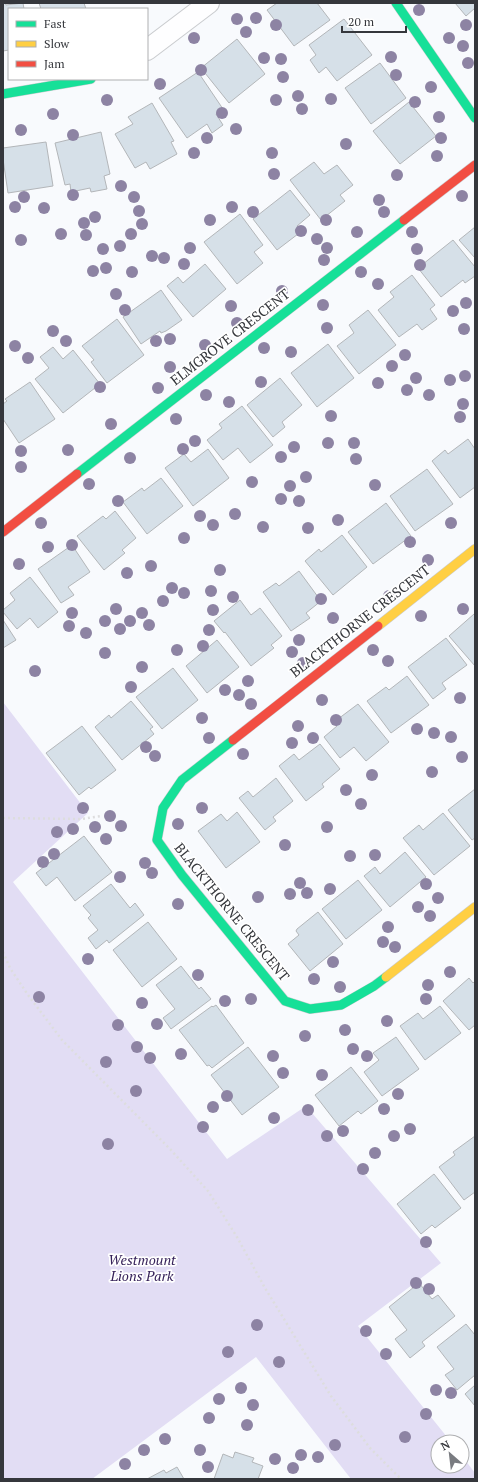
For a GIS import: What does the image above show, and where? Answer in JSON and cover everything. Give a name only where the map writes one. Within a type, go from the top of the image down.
[{"type":"street","points":[[148,49],[209,3]]},
{"type":"street","points":[[396,3],[475,118]]},
{"type":"street","points":[[3,94],[85,80]]},
{"type":"street","name":"ELMGROVE CRESCENT","points":[[3,532],[475,165]]},
{"type":"street","name":"BLACKTHORNE CRESCENT","points":[[475,549],[182,780],[163,808],[157,840],[182,875],[285,1001],[310,1009],[341,1005],[374,986],[475,906]]},
{"type":"path","points":[[3,818],[81,819],[101,816]]},
{"type":"path","points":[[3,952],[10,968],[28,995],[62,1040],[170,1149],[208,1191],[237,1237],[331,1396],[370,1448],[401,1479]]},
{"type":"green space","name":"Westmount Lions Park","points":[[3,702],[88,813],[13,882],[227,1159],[306,1106],[441,1263],[358,1326],[445,1434],[430,1434],[430,1474],[470,1474],[470,1466],[475,1473],[475,1479],[351,1479],[256,1357],[92,1479],[3,1479]]},
{"type":"building","points":[[3,3],[6,5],[23,3],[24,8],[8,8],[8,50],[3,51]]},
{"type":"building","points":[[39,3],[84,3],[86,8],[41,8]]},
{"type":"building","points":[[277,3],[317,3],[330,20],[294,46],[267,10]]},
{"type":"building","points":[[455,3],[475,3],[475,8],[466,16]]},
{"type":"building","points":[[344,19],[372,55],[337,81],[326,67],[319,73],[310,60],[316,55],[309,45]]},
{"type":"building","points":[[237,39],[265,74],[229,103],[201,68]]},
{"type":"building","points":[[380,63],[406,98],[371,124],[345,88]]},
{"type":"building","points":[[198,72],[223,109],[216,114],[223,125],[212,133],[207,124],[187,138],[159,98]]},
{"type":"building","points":[[409,102],[436,136],[400,164],[373,131]]},
{"type":"building","points":[[152,103],[174,141],[171,142],[177,154],[150,169],[146,162],[135,168],[115,134],[133,124],[128,117]]},
{"type":"building","points":[[101,132],[110,174],[104,176],[107,189],[91,192],[90,188],[71,192],[70,184],[65,185],[55,143]]},
{"type":"building","points":[[46,142],[53,186],[8,193],[3,159],[3,148]]},
{"type":"building","points":[[314,162],[324,174],[337,165],[353,185],[340,195],[345,201],[321,220],[290,180]]},
{"type":"building","points":[[290,190],[310,215],[297,226],[298,227],[295,230],[298,234],[277,250],[253,219]]},
{"type":"building","points":[[240,214],[263,245],[254,252],[263,263],[237,284],[204,242]]},
{"type":"building","points":[[475,227],[475,258],[459,240]]},
{"type":"building","points":[[453,240],[475,267],[475,276],[465,283],[463,280],[441,297],[418,268]]},
{"type":"building","points":[[205,264],[226,289],[193,317],[167,286],[178,277],[183,283]]},
{"type":"building","points":[[412,275],[435,305],[430,309],[437,319],[422,330],[417,324],[399,337],[378,310],[394,297],[390,292]]},
{"type":"building","points":[[161,290],[182,320],[166,331],[161,333],[160,331],[141,344],[123,317]]},
{"type":"building","points":[[368,310],[396,345],[359,374],[337,346],[354,333],[349,325]]},
{"type":"building","points":[[117,319],[144,355],[107,383],[91,362],[94,360],[82,346]]},
{"type":"building","points":[[328,344],[354,378],[317,407],[291,373]]},
{"type":"building","points":[[53,347],[63,359],[73,350],[100,384],[63,413],[35,379],[49,368],[40,357]]},
{"type":"building","points":[[280,378],[302,405],[282,422],[285,427],[273,437],[247,405]]},
{"type":"building","points":[[30,382],[55,419],[19,443],[3,419],[3,404],[7,401],[5,399]]},
{"type":"building","points":[[242,406],[273,445],[250,463],[238,448],[223,460],[207,440],[222,428],[219,424]]},
{"type":"building","points":[[468,439],[475,449],[475,487],[460,498],[432,461],[445,450],[448,454]]},
{"type":"building","points":[[208,449],[229,478],[193,506],[165,468],[184,454],[191,462]]},
{"type":"building","points":[[427,469],[453,504],[415,531],[390,496]]},
{"type":"building","points":[[161,478],[183,506],[147,534],[123,502],[142,488],[144,491]]},
{"type":"building","points":[[386,503],[411,536],[373,564],[348,532]]},
{"type":"building","points":[[115,511],[136,538],[122,550],[125,553],[104,570],[77,536],[103,516],[106,519]]},
{"type":"building","points":[[342,535],[367,567],[333,595],[305,561],[319,549],[321,552]]},
{"type":"building","points":[[72,545],[90,572],[68,587],[74,595],[61,603],[38,569]]},
{"type":"building","points":[[299,571],[321,601],[306,613],[310,618],[291,631],[263,592],[276,583],[279,586]]},
{"type":"building","points":[[30,577],[58,612],[38,628],[30,618],[17,629],[3,610],[15,600],[10,593]]},
{"type":"building","points":[[240,600],[251,615],[260,608],[282,636],[271,645],[274,648],[251,666],[225,632],[224,633],[214,621]]},
{"type":"building","points":[[474,614],[475,615],[475,666],[449,636]]},
{"type":"building","points":[[3,620],[16,640],[3,648]]},
{"type":"building","points":[[446,638],[467,665],[442,683],[446,689],[433,699],[408,667]]},
{"type":"building","points":[[217,640],[239,667],[207,693],[186,666]]},
{"type":"building","points":[[173,668],[198,700],[162,729],[136,697]]},
{"type":"building","points":[[407,676],[429,705],[391,733],[367,701],[386,687],[389,690]]},
{"type":"building","points":[[131,701],[153,727],[150,729],[154,734],[122,760],[95,727],[109,715],[111,718]]},
{"type":"building","points":[[358,704],[389,742],[366,761],[354,747],[340,758],[324,737],[337,726],[334,722]]},
{"type":"building","points":[[82,726],[116,770],[91,789],[89,787],[79,795],[46,753]]},
{"type":"building","points":[[320,744],[340,769],[322,784],[324,787],[306,801],[279,766],[294,754],[299,760]]},
{"type":"building","points":[[276,778],[293,801],[273,817],[276,821],[265,830],[239,798],[248,791],[253,797]]},
{"type":"building","points":[[475,789],[475,838],[472,840],[448,810]]},
{"type":"building","points":[[237,812],[260,842],[226,868],[198,831],[221,814],[227,821]]},
{"type":"building","points":[[443,813],[470,846],[434,875],[403,838],[419,825],[423,830]]},
{"type":"building","points":[[84,836],[112,872],[75,901],[57,877],[46,886],[36,873]]},
{"type":"building","points":[[405,852],[426,877],[390,907],[364,876],[375,867],[380,874]]},
{"type":"building","points":[[358,880],[382,910],[346,939],[322,909]]},
{"type":"building","points":[[111,884],[130,908],[135,903],[144,915],[109,943],[107,940],[96,949],[88,938],[98,930],[88,918],[91,915],[83,906]]},
{"type":"building","points":[[318,912],[343,944],[310,971],[288,944],[299,935],[296,931],[297,929]]},
{"type":"building","points":[[148,922],[177,959],[142,987],[113,950]]},
{"type":"building","points":[[181,966],[199,989],[201,987],[211,999],[171,1029],[163,1018],[175,1009],[156,985]]},
{"type":"building","points":[[469,978],[473,983],[475,981],[475,1025],[469,1030],[443,1001]]},
{"type":"building","points":[[216,1005],[244,1043],[212,1068],[209,1065],[207,1066],[179,1030],[212,1006],[213,1007]]},
{"type":"building","points":[[440,1006],[461,1033],[425,1060],[400,1026],[418,1013],[423,1019]]},
{"type":"building","points":[[396,1037],[419,1069],[382,1096],[364,1072],[379,1060],[373,1053]]},
{"type":"building","points":[[248,1047],[279,1087],[242,1115],[211,1075]]},
{"type":"building","points":[[351,1067],[378,1101],[361,1114],[358,1111],[339,1126],[315,1095]]},
{"type":"building","points":[[475,1136],[475,1192],[464,1200],[439,1167],[455,1155],[453,1152]]},
{"type":"building","points":[[434,1174],[461,1208],[435,1228],[432,1225],[421,1234],[397,1204]]},
{"type":"building","points":[[419,1283],[432,1299],[438,1295],[455,1316],[422,1342],[425,1346],[410,1358],[395,1339],[407,1330],[389,1307]]},
{"type":"building","points":[[466,1324],[475,1335],[475,1375],[457,1390],[445,1375],[454,1369],[437,1347]]},
{"type":"building","points":[[475,1385],[475,1406],[465,1394]]},
{"type":"building","points":[[235,1452],[254,1458],[252,1462],[263,1466],[258,1479],[214,1479],[223,1454],[233,1458]]},
{"type":"building","points":[[177,1467],[184,1479],[147,1479],[164,1470],[166,1473]]},
{"type":"traffic: fast","points":[[396,3],[475,118]]},
{"type":"traffic: fast","points":[[3,94],[85,80]]},
{"type":"traffic: fast","points":[[77,474],[404,220]]},
{"type":"traffic: fast","points":[[233,740],[182,780],[163,808],[157,840],[182,875],[285,1001],[310,1009],[341,1005],[374,986],[386,977]]},
{"type":"traffic: slow","points":[[378,626],[475,549]]},
{"type":"traffic: slow","points":[[386,977],[475,907]]},
{"type":"traffic: jam","points":[[404,220],[475,165]]},
{"type":"traffic: jam","points":[[3,532],[77,474]]},
{"type":"traffic: jam","points":[[233,740],[378,626]]}]
